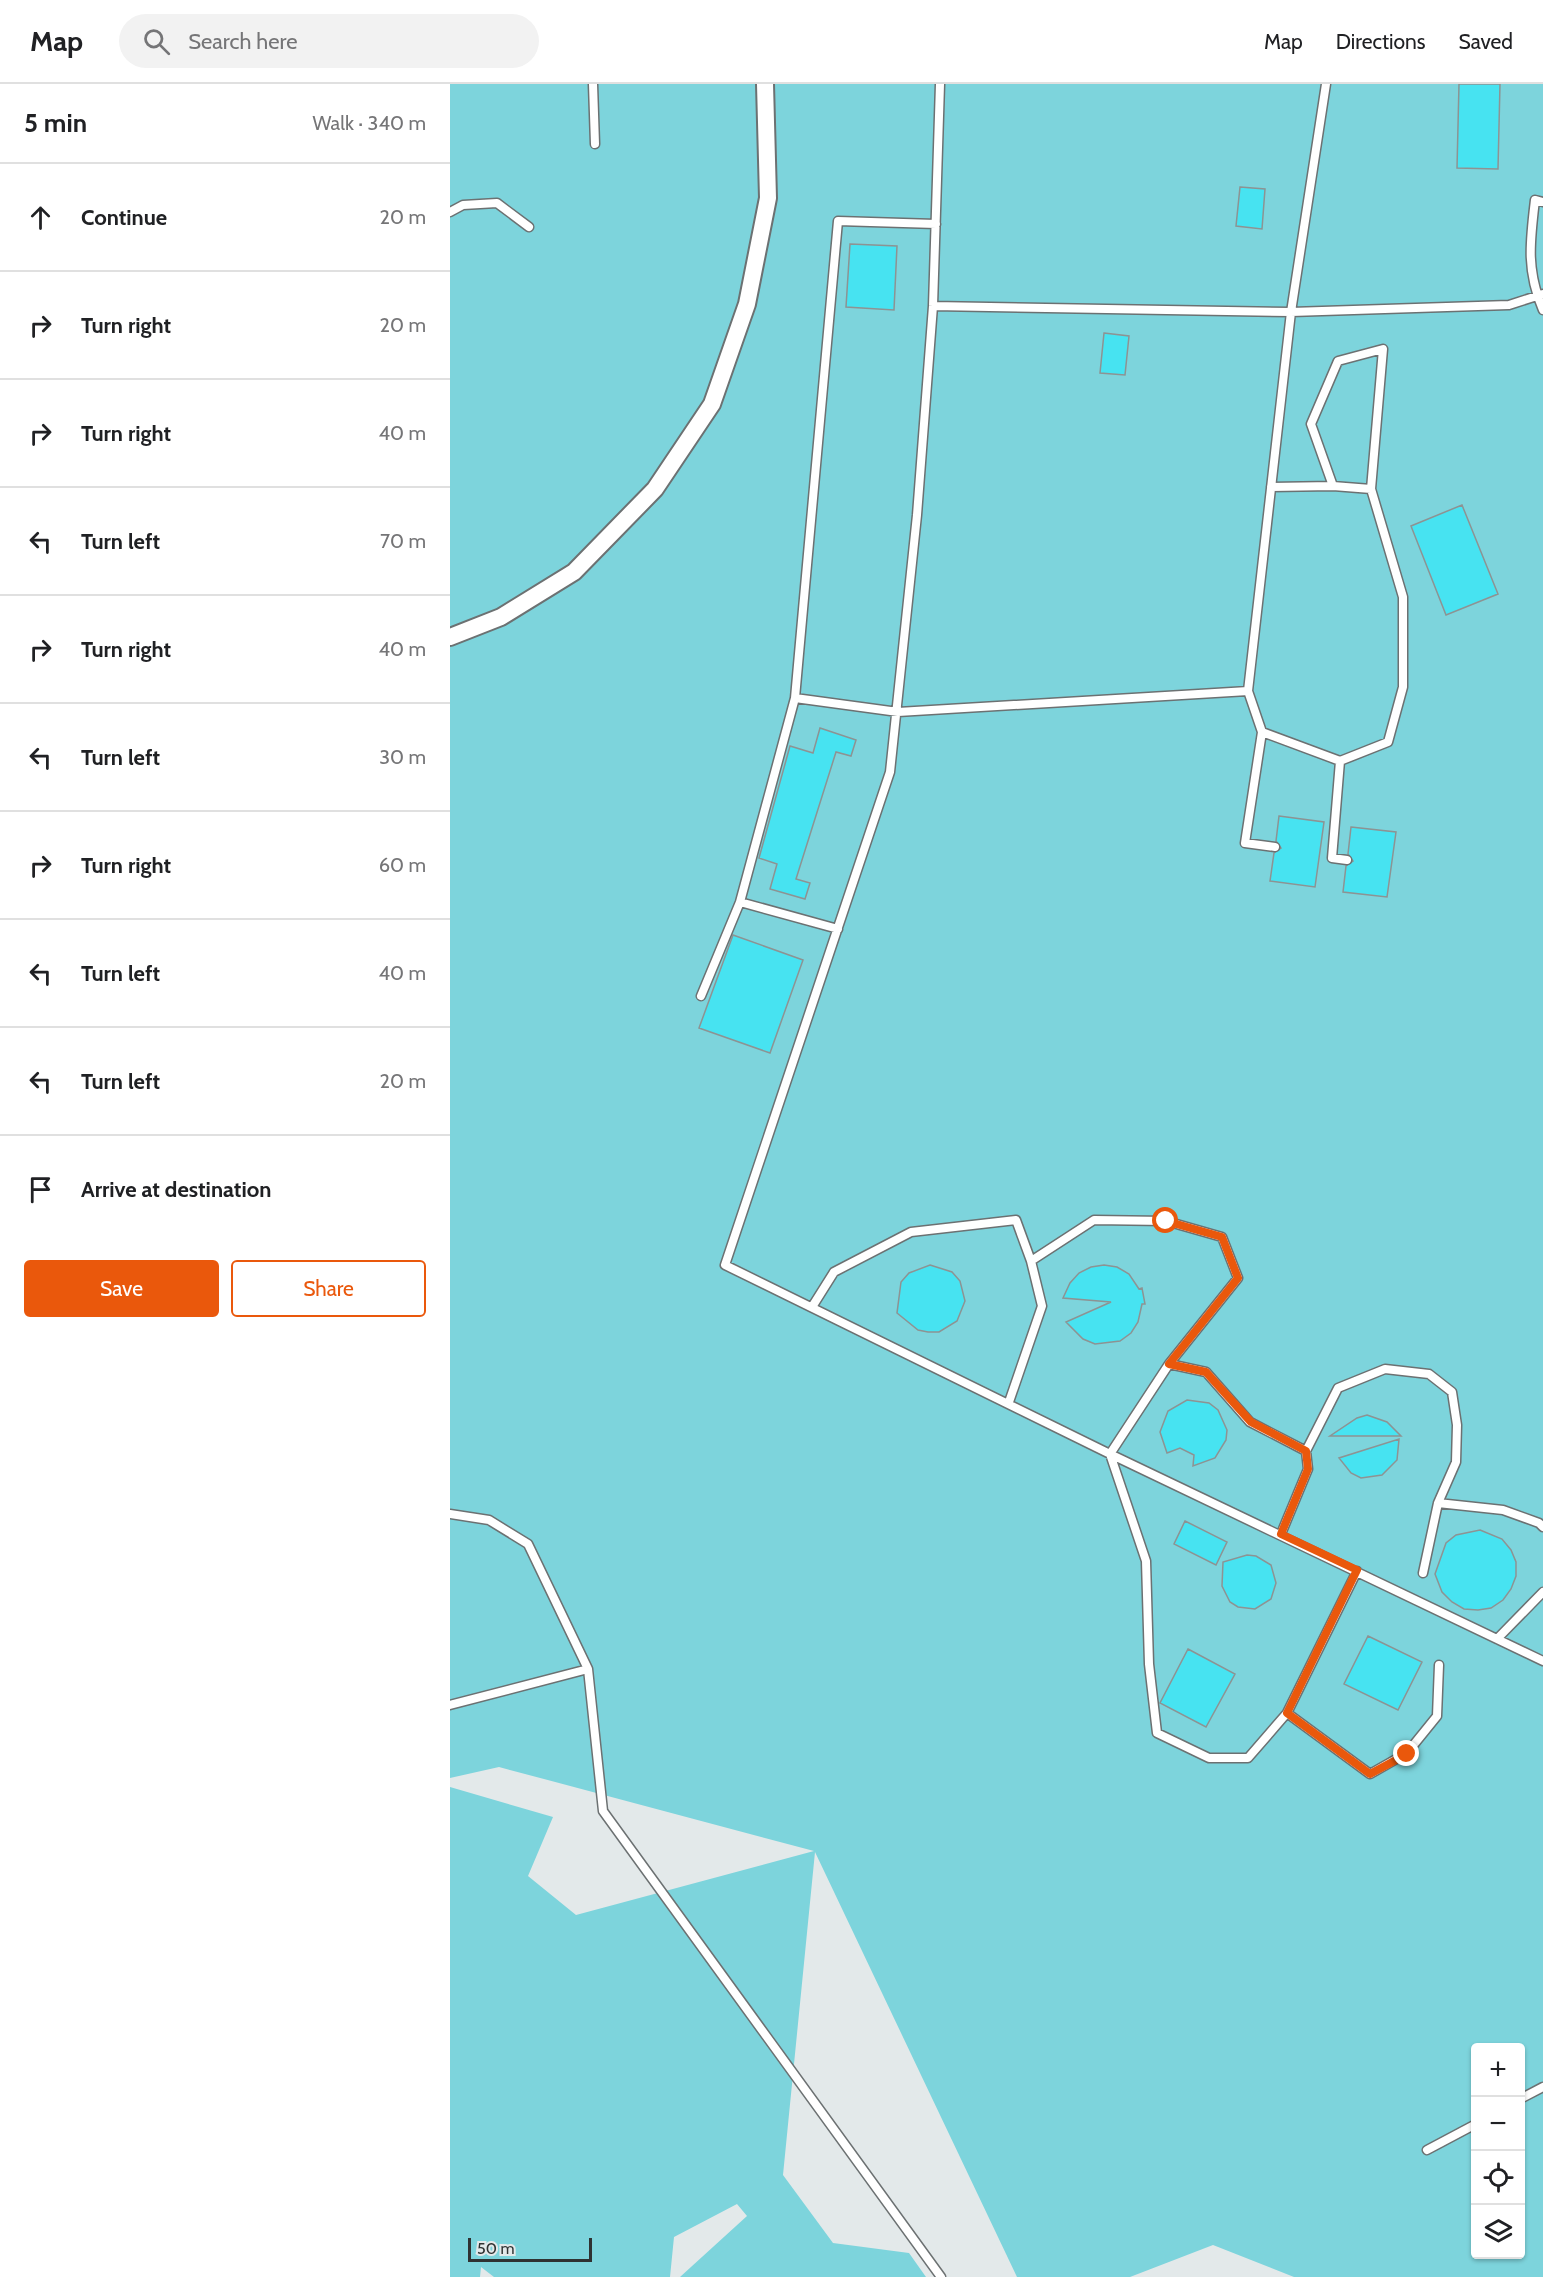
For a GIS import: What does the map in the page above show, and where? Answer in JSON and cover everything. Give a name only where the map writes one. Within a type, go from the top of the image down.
[{"type":"street","points":[[450,637],[501,617],[574,572],[655,489],[712,404],[747,304],[768,198],[765,84]]},
{"type":"lane","points":[[593,84],[595,144]]},
{"type":"lane","points":[[940,84],[933,306],[898,712],[890,771],[726,1265],[1009,1402],[1110,1454],[1357,1570],[1543,1661]]},
{"type":"lane","points":[[1275,847],[1245,843],[1262,732],[1248,691],[1290,312],[1326,84]]},
{"type":"lane","points":[[1543,202],[1535,200],[1529,256],[1543,310]]},
{"type":"lane","points":[[450,212],[463,205],[497,203],[529,227]]},
{"type":"lane","points":[[701,996],[740,902],[795,698],[838,222],[936,224]]},
{"type":"lane","points":[[933,306],[1290,312],[1509,305],[1540,295]]},
{"type":"lane","points":[[1262,732],[1340,761],[1388,742],[1403,687],[1403,597],[1371,489],[1383,349],[1338,361],[1311,424],[1334,486]]},
{"type":"lane","points":[[1271,487],[1334,486],[1371,489]]},
{"type":"lane","points":[[795,698],[898,712],[1248,691]]},
{"type":"lane","points":[[1340,761],[1332,858],[1347,860]]},
{"type":"lane","points":[[740,902],[838,929]]},
{"type":"lane","points":[[812,1307],[834,1272],[911,1232],[1016,1220],[1031,1261],[1042,1306],[1009,1402]]},
{"type":"lane","points":[[1031,1261],[1094,1220],[1166,1221],[1222,1237],[1238,1278],[1169,1364],[1110,1454]]},
{"type":"lane","points":[[1169,1364],[1206,1372],[1251,1422],[1306,1451]]},
{"type":"lane","points":[[1281,1534],[1308,1469],[1306,1451],[1338,1388],[1385,1369],[1429,1374],[1452,1392],[1457,1425],[1456,1462],[1438,1503],[1423,1573]]},
{"type":"lane","points":[[1110,1454],[1146,1561],[1149,1664],[1156,1733],[1209,1758],[1248,1758],[1287,1713],[1357,1570]]},
{"type":"lane","points":[[1438,1503],[1503,1510],[1539,1523],[1543,1527]]},
{"type":"lane","points":[[450,1514],[489,1520],[528,1544],[588,1669],[603,1811],[941,2277]]},
{"type":"lane","points":[[1497,1639],[1543,1592]]},
{"type":"lane","points":[[1287,1713],[1370,1774],[1407,1754],[1437,1716],[1439,1665]]},
{"type":"lane","points":[[450,1705],[588,1669]]},
{"type":"lane","points":[[1525,2098],[1543,2087]]},
{"type":"lane","points":[[1427,2150],[1471,2127]]},
{"type":"shaded area","points":[[450,84],[1543,84],[1543,2277],[1294,2277],[1213,2245],[1130,2277],[1017,2277],[815,1852],[783,2175],[833,2243],[909,2253],[926,2277],[680,2277],[747,2216],[737,2204],[674,2237],[670,2277],[494,2277],[481,2267],[480,2277],[450,2277],[450,1787],[553,1817],[528,1876],[576,1915],[814,1851],[499,1767],[450,1778]]},
{"type":"building","points":[[1459,84],[1500,84],[1498,169],[1457,168]]},
{"type":"building","points":[[1240,187],[1265,189],[1262,229],[1236,226]]},
{"type":"building","points":[[850,244],[897,246],[894,310],[846,307]]},
{"type":"building","points":[[1104,333],[1129,336],[1125,375],[1100,373]]},
{"type":"building","points":[[1462,505],[1498,594],[1446,615],[1411,526]]},
{"type":"building","points":[[820,728],[856,740],[851,756],[836,752],[796,879],[810,883],[805,899],[770,889],[777,864],[759,858],[790,746],[813,753]]},
{"type":"building","points":[[1279,816],[1324,822],[1315,887],[1270,881],[1274,853],[1281,848],[1276,841]]},
{"type":"building","points":[[1351,827],[1396,832],[1387,897],[1343,892],[1346,866],[1353,861],[1348,854]]},
{"type":"building","points":[[733,935],[803,960],[770,1053],[699,1028]]},
{"type":"building","points":[[930,1265],[952,1272],[960,1281],[965,1301],[957,1321],[939,1332],[918,1330],[897,1313],[901,1282],[909,1273]]},
{"type":"building","points":[[1104,1265],[1117,1267],[1129,1274],[1139,1289],[1142,1288],[1145,1304],[1142,1304],[1138,1322],[1131,1333],[1120,1341],[1095,1344],[1083,1339],[1066,1322],[1111,1302],[1063,1298],[1070,1283],[1079,1273],[1091,1267]]},
{"type":"building","points":[[1187,1400],[1209,1403],[1218,1410],[1227,1430],[1226,1440],[1215,1458],[1193,1466],[1194,1455],[1180,1448],[1167,1453],[1160,1432],[1168,1411]]},
{"type":"building","points":[[1367,1415],[1387,1422],[1401,1436],[1330,1436],[1357,1418]]},
{"type":"building","points":[[1399,1439],[1397,1460],[1382,1475],[1361,1478],[1351,1473],[1339,1458]]},
{"type":"building","points":[[1185,1521],[1227,1542],[1216,1565],[1174,1544]]},
{"type":"building","points":[[1480,1530],[1502,1539],[1511,1550],[1516,1562],[1516,1576],[1503,1600],[1491,1608],[1464,1609],[1442,1592],[1435,1574],[1446,1543],[1456,1535]]},
{"type":"building","points":[[1247,1555],[1256,1556],[1271,1565],[1276,1583],[1271,1599],[1255,1609],[1238,1607],[1230,1602],[1222,1586],[1223,1562]]},
{"type":"building","points":[[1368,1636],[1422,1662],[1398,1710],[1344,1684]]},
{"type":"building","points":[[1188,1649],[1235,1674],[1206,1727],[1160,1703]]},
{"type":"route","points":[[1166,1221],[1222,1237],[1238,1278],[1169,1364],[1206,1372],[1251,1422],[1306,1451],[1308,1469],[1281,1534],[1357,1570],[1287,1713],[1370,1774],[1407,1754]]}]
